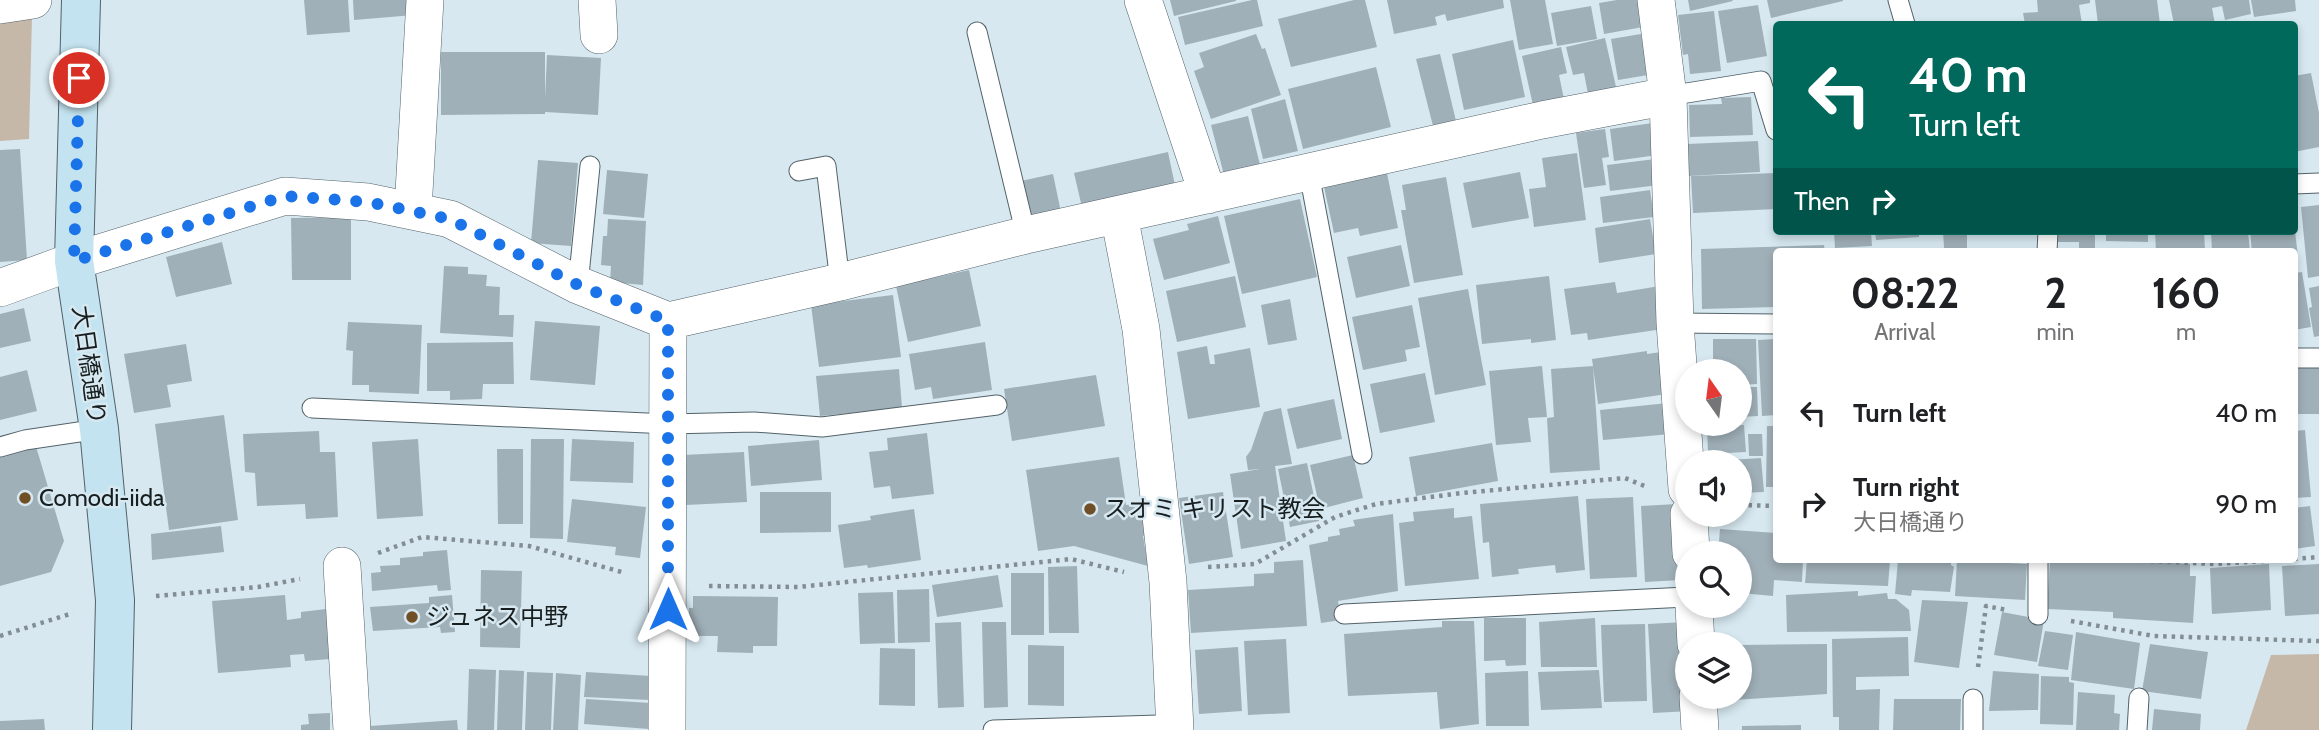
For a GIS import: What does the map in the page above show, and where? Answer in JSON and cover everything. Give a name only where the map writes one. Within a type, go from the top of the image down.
[{"type":"street","points":[[0,5],[33,0]]},
{"type":"street","name":"大日橋通り","points":[[81,0],[74,261],[99,429],[115,600],[111,730]]},
{"type":"street","points":[[413,210],[425,0]]},
{"type":"street","points":[[1143,0],[1208,195]]},
{"type":"street","points":[[1656,0],[1668,96],[1675,323],[1684,450]]},
{"type":"street","points":[[0,288],[74,261],[285,196],[368,202],[450,219],[578,285],[668,321],[840,282],[1026,235],[1542,120],[1668,96]]},
{"type":"street","points":[[1119,215],[1141,329],[1166,571],[1175,729]]},
{"type":"street","points":[[667,730],[668,321]]},
{"type":"street","points":[[342,566],[352,730]]},
{"type":"street","points":[[1699,709],[1700,730]]},
{"type":"lane","points":[[1898,0],[1904,21]]},
{"type":"lane","points":[[977,32],[1026,235]]},
{"type":"lane","points":[[1668,96],[1761,81],[1773,120]]},
{"type":"lane","points":[[578,285],[590,166]]},
{"type":"lane","points":[[799,172],[826,166],[840,282]]},
{"type":"lane","points":[[1309,173],[1362,454]]},
{"type":"lane","points":[[2298,184],[2319,183]]},
{"type":"lane","points":[[1675,323],[1773,324]]},
{"type":"lane","points":[[2298,358],[2319,358]]},
{"type":"lane","points":[[312,408],[669,424],[754,422],[822,427],[997,405]]},
{"type":"lane","points":[[0,447],[25,440],[99,429]]},
{"type":"lane","points":[[2038,563],[2038,615]]},
{"type":"lane","points":[[1344,614],[1675,598]]},
{"type":"lane","points":[[2137,730],[2138,698]]},
{"type":"lane","points":[[1973,699],[1973,730]]},
{"type":"lane","points":[[993,730],[1159,725],[1175,729]]},
{"type":"path","points":[[1166,571],[1255,564],[1335,517],[1376,504],[1625,478],[1650,488]]},
{"type":"path","points":[[1752,505],[1773,506]]},
{"type":"path","points":[[2298,559],[2319,557]]},
{"type":"path","points":[[2193,563],[2232,563]]},
{"type":"path","points":[[0,636],[115,600]]},
{"type":"path","points":[[1973,699],[1986,606],[2154,636],[2319,641]]},
{"type":"shaded area","points":[[32,16],[29,139],[0,141],[0,21]]},
{"type":"shaded area","points":[[2319,654],[2319,730],[2246,730],[2271,655]]},
{"type":"building","points":[[304,0],[348,0],[350,32],[307,35]]},
{"type":"building","points":[[353,0],[414,0],[414,15],[354,20]]},
{"type":"building","points":[[1170,0],[1236,0],[1236,1],[1174,16]]},
{"type":"building","points":[[1257,0],[1263,26],[1185,45],[1178,17]]},
{"type":"building","points":[[1354,0],[1365,0],[1377,47],[1291,67],[1278,19]]},
{"type":"building","points":[[1387,0],[1503,0],[1504,8],[1447,21],[1445,14],[1435,17],[1437,25],[1394,34]]},
{"type":"building","points":[[1510,0],[1545,0],[1553,44],[1519,50]]},
{"type":"building","points":[[1638,0],[1643,27],[1604,34],[1599,3]]},
{"type":"building","points":[[1688,0],[1732,0],[1733,1],[1690,11]]},
{"type":"building","points":[[1767,0],[1843,0],[1843,1],[1771,18]]},
{"type":"building","points":[[2037,0],[2090,0],[2090,3],[2079,5],[2082,21],[2024,21],[2023,13],[2038,12]]},
{"type":"building","points":[[2095,0],[2157,0],[2160,21],[2098,21]]},
{"type":"building","points":[[2169,0],[2249,0],[2251,14],[2225,20],[2222,6],[2212,8],[2214,21],[2173,21]]},
{"type":"building","points":[[2251,0],[2295,0],[2296,11],[2254,17]]},
{"type":"building","points":[[1758,5],[1767,56],[1727,63],[1718,11]]},
{"type":"building","points":[[1591,6],[1597,39],[1557,46],[1551,13]]},
{"type":"building","points":[[1714,11],[1721,71],[1690,74],[1688,54],[1683,55],[1678,15]]},
{"type":"building","points":[[1256,34],[1262,49],[1265,48],[1281,95],[1211,119],[1194,71],[1204,67],[1199,53]]},
{"type":"building","points":[[1641,34],[1648,75],[1618,80],[1611,39]]},
{"type":"building","points":[[1605,38],[1616,87],[1588,94],[1584,73],[1573,75],[1566,47]]},
{"type":"building","points":[[1513,40],[1525,97],[1464,110],[1452,54]]},
{"type":"building","points":[[1561,47],[1567,73],[1559,75],[1564,99],[1533,105],[1522,56]]},
{"type":"building","points":[[441,52],[545,52],[545,98],[547,55],[601,58],[598,115],[545,112],[441,115]]},
{"type":"building","points":[[1440,54],[1456,121],[1433,126],[1416,59]]},
{"type":"building","points":[[1376,67],[1391,127],[1303,149],[1288,89]]},
{"type":"building","points":[[2311,73],[2319,113],[2319,147],[2298,151],[2298,75]]},
{"type":"building","points":[[1751,97],[1753,135],[1690,137],[1689,105],[1722,104],[1721,98]]},
{"type":"building","points":[[1285,99],[1298,151],[1263,159],[1251,109]]},
{"type":"building","points":[[1248,116],[1260,165],[1224,175],[1211,125]]},
{"type":"building","points":[[1653,123],[1658,155],[1614,161],[1610,129]]},
{"type":"building","points":[[1605,129],[1609,157],[1602,158],[1606,185],[1584,188],[1576,133]]},
{"type":"building","points":[[1758,141],[1760,172],[1689,176],[1687,144]]},
{"type":"building","points":[[20,149],[27,260],[0,262],[0,150]]},
{"type":"building","points":[[1168,152],[1177,195],[1084,216],[1074,173]]},
{"type":"building","points":[[1577,153],[1586,220],[1534,227],[1529,189],[1546,187],[1542,158]]},
{"type":"building","points":[[1655,159],[1659,185],[1610,191],[1607,165]]},
{"type":"building","points":[[538,160],[578,163],[571,246],[531,243]]},
{"type":"building","points":[[607,170],[648,174],[644,218],[603,214]]},
{"type":"building","points":[[1520,172],[1529,218],[1472,228],[1463,183]]},
{"type":"building","points":[[1387,173],[1398,228],[1360,236],[1358,228],[1334,233],[1324,187]]},
{"type":"building","points":[[1773,173],[1773,209],[1693,213],[1691,176]]},
{"type":"building","points":[[1053,174],[1063,222],[1031,229],[1021,181]]},
{"type":"building","points":[[1446,177],[1463,275],[1414,283],[1401,210],[1406,210],[1402,185]]},
{"type":"building","points":[[1650,190],[1654,217],[1603,223],[1600,197]]},
{"type":"building","points":[[1300,199],[1317,277],[1242,294],[1224,216]]},
{"type":"building","points":[[2319,205],[2319,276],[2308,278],[2301,207]]},
{"type":"building","points":[[1218,216],[1230,263],[1164,280],[1153,239],[1189,230],[1187,224]]},
{"type":"building","points":[[351,217],[351,280],[292,280],[291,218]]},
{"type":"building","points":[[608,219],[646,221],[643,285],[610,282],[611,266],[601,265],[603,236],[607,236]]},
{"type":"building","points":[[1650,219],[1656,254],[1599,263],[1595,228]]},
{"type":"building","points":[[1834,235],[1871,235],[1872,246],[1835,248]]},
{"type":"building","points":[[1875,235],[1919,235],[1919,237],[1876,240]]},
{"type":"building","points":[[1943,235],[1967,235],[1967,248],[1944,248]]},
{"type":"building","points":[[2054,235],[2095,235],[2095,248],[2079,248],[2079,242],[2054,242]]},
{"type":"building","points":[[2106,235],[2148,235],[2148,242],[2106,241]]},
{"type":"building","points":[[2155,235],[2204,235],[2205,248],[2156,248]]},
{"type":"building","points":[[2211,235],[2248,235],[2250,248],[2212,248]]},
{"type":"building","points":[[2250,235],[2295,235],[2297,248],[2252,248]]},
{"type":"building","points":[[222,242],[232,284],[176,297],[166,257]]},
{"type":"building","points":[[1401,245],[1410,286],[1356,298],[1347,257]]},
{"type":"building","points":[[1824,245],[1824,248],[1773,248],[1773,307],[1702,309],[1701,249]]},
{"type":"building","points":[[444,266],[468,267],[468,274],[487,275],[486,286],[500,287],[499,315],[514,315],[513,337],[440,333]]},
{"type":"building","points":[[969,270],[981,326],[908,342],[896,286]]},
{"type":"building","points":[[2298,272],[2302,272],[2311,327],[2298,329]]},
{"type":"building","points":[[1235,276],[1246,327],[1177,342],[1166,291]]},
{"type":"building","points":[[1549,276],[1556,340],[1531,343],[1531,339],[1482,344],[1476,285]]},
{"type":"building","points":[[1615,282],[1617,293],[1660,286],[1663,329],[1588,340],[1587,333],[1571,335],[1564,289]]},
{"type":"building","points":[[2319,286],[2319,336],[2314,337],[2309,288]]},
{"type":"building","points":[[1468,289],[1486,385],[1435,395],[1418,298]]},
{"type":"building","points":[[893,295],[901,357],[819,367],[811,305]]},
{"type":"building","points":[[1290,299],[1297,340],[1268,345],[1261,305]]},
{"type":"building","points":[[1412,305],[1420,347],[1405,350],[1407,361],[1363,370],[1352,317]]},
{"type":"building","points":[[24,308],[31,341],[0,348],[0,314]]},
{"type":"building","points":[[535,321],[600,326],[595,385],[530,380]]},
{"type":"building","points":[[348,322],[422,325],[419,394],[369,392],[369,385],[352,385],[353,351],[346,350]]},
{"type":"building","points":[[1713,339],[1756,339],[1757,384],[1752,384],[1752,359],[1713,359]]},
{"type":"building","points":[[1773,339],[1773,415],[1762,416],[1758,340]]},
{"type":"building","points":[[513,342],[514,384],[483,384],[482,399],[450,400],[450,391],[427,391],[427,343]]},
{"type":"building","points":[[985,342],[992,390],[933,399],[931,387],[915,390],[909,354]]},
{"type":"building","points":[[186,344],[192,381],[167,385],[171,407],[134,413],[124,354]]},
{"type":"building","points":[[1207,346],[1210,364],[1215,364],[1214,355],[1250,348],[1260,407],[1188,419],[1177,352]]},
{"type":"building","points":[[1647,351],[1647,354],[1661,352],[1667,394],[1598,404],[1592,359]]},
{"type":"building","points":[[2298,364],[2319,364],[2319,414],[2298,414]]},
{"type":"building","points":[[1542,366],[1547,417],[1528,418],[1531,442],[1496,445],[1489,371]]},
{"type":"building","points":[[1593,366],[1600,470],[1550,473],[1547,418],[1554,417],[1551,369]]},
{"type":"building","points":[[899,369],[902,408],[820,416],[816,376]]},
{"type":"building","points":[[27,370],[37,411],[0,420],[0,377]]},
{"type":"building","points":[[1425,373],[1435,422],[1380,433],[1370,384]]},
{"type":"building","points":[[1096,375],[1105,426],[1012,441],[1004,389]]},
{"type":"building","points":[[1752,387],[1757,387],[1758,416],[1752,416]]},
{"type":"building","points":[[1334,399],[1342,439],[1297,449],[1287,409]]},
{"type":"building","points":[[1668,403],[1671,434],[1603,440],[1600,410]]},
{"type":"building","points":[[1281,408],[1292,464],[1275,466],[1286,541],[1241,549],[1230,474],[1260,469],[1248,470],[1246,457],[1264,412]]},
{"type":"building","points":[[224,415],[238,520],[169,530],[155,424]]},
{"type":"building","points":[[1767,426],[1773,426],[1773,487],[1766,487]]},
{"type":"building","points":[[2305,430],[2311,497],[2298,498],[2298,431]]},
{"type":"building","points":[[319,431],[320,452],[335,452],[338,517],[306,519],[305,504],[257,506],[255,473],[245,472],[243,434]]},
{"type":"building","points":[[927,433],[934,494],[892,499],[890,486],[874,488],[869,452],[888,450],[887,438]]},
{"type":"building","points":[[1762,434],[1763,456],[1752,456],[1752,450],[1749,450],[1748,436]]},
{"type":"building","points":[[1707,436],[1745,436],[1746,450],[1708,450]]},
{"type":"building","points":[[418,439],[423,516],[377,519],[372,442]]},
{"type":"building","points":[[531,439],[564,439],[563,539],[530,538]]},
{"type":"building","points":[[572,439],[634,442],[633,483],[570,481]]},
{"type":"building","points":[[819,440],[822,480],[751,486],[748,446]]},
{"type":"building","name":"Comodi-iida","points":[[35,443],[64,541],[51,572],[0,586],[0,454]]},
{"type":"building","points":[[1492,443],[1498,481],[1416,496],[1409,457]]},
{"type":"building","points":[[497,449],[523,449],[523,524],[498,524]]},
{"type":"building","points":[[744,452],[747,502],[686,505],[683,455]]},
{"type":"building","points":[[1353,455],[1363,498],[1320,509],[1310,465]]},
{"type":"building","points":[[1119,457],[1126,505],[1145,502],[1150,535],[1143,536],[1148,566],[1074,546],[1038,551],[1026,470]]},
{"type":"building","points":[[1761,458],[1764,492],[1752,492],[1752,459]]},
{"type":"building","points":[[1307,463],[1319,521],[1290,527],[1278,469]]},
{"type":"building","points":[[760,492],[831,492],[831,532],[760,533]]},
{"type":"building","points":[[1223,492],[1233,557],[1189,564],[1179,498]]},
{"type":"building","points":[[1578,496],[1585,570],[1556,573],[1555,565],[1518,569],[1519,574],[1492,577],[1489,542],[1483,543],[1480,504]]},
{"type":"building","points":[[1633,497],[1637,577],[1590,579],[1586,499]]},
{"type":"building","points":[[572,499],[646,507],[640,558],[615,555],[616,547],[567,542]]},
{"type":"building","points":[[1675,504],[1675,527],[1678,527],[1679,541],[1675,541],[1675,580],[1645,582],[1641,506]]},
{"type":"building","points":[[2310,506],[2315,546],[2298,548],[2298,508]]},
{"type":"building","points":[[1454,508],[1454,518],[1472,516],[1479,579],[1405,586],[1399,523],[1414,521],[1413,512]]},
{"type":"building","points":[[914,509],[921,560],[868,568],[867,565],[844,568],[838,525],[871,520],[870,516]]},
{"type":"building","points":[[1393,514],[1398,591],[1338,601],[1341,620],[1321,623],[1309,545],[1340,535],[1339,529],[1355,526],[1353,520]]},
{"type":"building","points":[[221,526],[224,552],[152,560],[151,534]]},
{"type":"building","points":[[1720,529],[1773,533],[1773,563],[1803,563],[1802,582],[1774,580],[1773,596],[1752,594],[1752,541],[1719,541]]},
{"type":"building","points":[[447,550],[451,590],[438,591],[437,585],[372,591],[371,573],[381,572],[380,566],[400,565],[400,558]]},
{"type":"building","points":[[1303,560],[1307,626],[1191,633],[1188,590],[1254,586],[1254,574],[1274,573],[1274,562]]},
{"type":"building","points":[[1807,563],[1890,563],[1888,586],[1805,583]]},
{"type":"building","points":[[1898,563],[1951,563],[1954,567],[1950,592],[1912,590],[1911,596],[1895,594]]},
{"type":"building","points":[[1957,563],[2027,564],[2025,600],[1955,596]]},
{"type":"building","points":[[2050,563],[2190,564],[2190,576],[2196,576],[2193,623],[2113,618],[2113,612],[2047,609]]},
{"type":"building","points":[[2269,564],[2271,610],[2212,614],[2210,568]]},
{"type":"building","points":[[2319,564],[2319,614],[2285,616],[2282,566]]},
{"type":"building","points":[[1077,566],[1079,633],[1049,633],[1048,567]]},
{"type":"building","points":[[481,570],[522,571],[520,648],[480,647]]},
{"type":"building","points":[[1011,573],[1044,573],[1044,635],[1011,635]]},
{"type":"building","points":[[998,575],[1003,607],[937,617],[932,585]]},
{"type":"building","points":[[929,589],[930,642],[898,643],[897,590]]},
{"type":"building","points":[[1858,591],[1858,596],[1887,593],[1888,599],[1896,599],[1909,610],[1911,631],[1787,632],[1786,595]]},
{"type":"building","points":[[893,592],[895,643],[860,644],[858,593]]},
{"type":"building","points":[[285,595],[287,620],[301,618],[301,612],[326,609],[330,659],[305,661],[304,654],[290,655],[291,667],[218,673],[212,601]]},
{"type":"building","name":"ジュネス中野","points":[[452,595],[455,632],[441,633],[440,627],[373,631],[370,607],[429,603],[429,597]]},
{"type":"building","points":[[693,596],[778,597],[777,646],[753,646],[753,653],[717,652],[718,636],[695,636],[695,626],[689,626],[689,608],[693,608]]},
{"type":"building","points":[[1922,600],[1968,602],[1959,668],[1914,662]]},
{"type":"building","points":[[2002,612],[2044,620],[2037,662],[1994,655]]},
{"type":"building","points":[[1484,618],[1526,618],[1526,665],[1506,666],[1505,660],[1484,661]]},
{"type":"building","points":[[1595,618],[1597,667],[1541,667],[1539,622]]},
{"type":"building","points":[[1442,621],[1474,621],[1479,724],[1440,729],[1437,692],[1348,696],[1344,634],[1442,627]]},
{"type":"building","points":[[961,622],[964,707],[938,708],[935,623]]},
{"type":"building","points":[[982,622],[1006,622],[1008,707],[984,708]]},
{"type":"building","points":[[1685,622],[1685,632],[1675,632],[1675,709],[1691,711],[1653,713],[1648,624]]},
{"type":"building","points":[[1645,624],[1647,701],[1604,702],[1601,625]]},
{"type":"building","points":[[2045,631],[2073,635],[2068,670],[2038,666]]},
{"type":"building","points":[[2076,632],[2140,643],[2134,689],[2071,680]]},
{"type":"building","points":[[1908,637],[1909,676],[1856,677],[1856,690],[1880,689],[1879,730],[1839,730],[1839,717],[1833,717],[1832,639]]},
{"type":"building","points":[[1286,639],[1290,713],[1248,715],[1244,641]]},
{"type":"building","points":[[1827,644],[1827,694],[1752,699],[1752,645]]},
{"type":"building","points":[[2150,644],[2208,652],[2201,699],[2142,691]]},
{"type":"building","points":[[1028,645],[1064,646],[1064,706],[1028,705]]},
{"type":"building","points":[[1238,647],[1242,711],[1199,714],[1195,650]]},
{"type":"building","points":[[880,648],[915,649],[915,706],[879,705]]},
{"type":"building","points":[[469,669],[496,670],[494,730],[467,730]]},
{"type":"building","points":[[499,670],[524,671],[522,730],[497,730]]},
{"type":"building","points":[[1599,670],[1602,708],[1541,710],[1538,672]]},
{"type":"building","points":[[1528,671],[1529,726],[1486,726],[1485,673]]},
{"type":"building","points":[[1993,671],[2039,674],[2038,710],[1989,711]]},
{"type":"building","points":[[527,672],[553,673],[551,730],[525,730]]},
{"type":"building","points":[[586,672],[651,676],[650,700],[584,697]]},
{"type":"building","points":[[556,673],[581,675],[578,730],[553,730]]},
{"type":"building","points":[[2041,676],[2069,677],[2069,682],[2074,683],[2073,725],[2040,724]]},
{"type":"building","points":[[2078,692],[2115,695],[2114,713],[2120,714],[2119,730],[2076,730]]},
{"type":"building","points":[[586,699],[651,703],[649,729],[584,724]]},
{"type":"building","points":[[1894,699],[1961,699],[1960,730],[1893,730]]},
{"type":"building","points":[[2154,709],[2201,714],[2200,730],[2152,730]]},
{"type":"building","points":[[330,713],[330,730],[301,730],[301,725],[309,724],[308,714]]},
{"type":"building","points":[[44,719],[45,730],[0,730],[0,721]]},
{"type":"building","points":[[457,720],[458,730],[370,730],[370,726]]},
{"type":"building","points":[[1801,725],[1801,730],[1742,730],[1742,726]]},
{"type":"place","name":"Comodi-iida","points":[[25,498]]},
{"type":"place","name":"スオミ キリスト教会","points":[[1090,509]]},
{"type":"place","name":"ジュネス中野","points":[[412,617]]},
{"type":"route","points":[[79,78],[74,261],[285,196],[368,202],[450,219],[578,285],[668,321],[668,609]]}]
